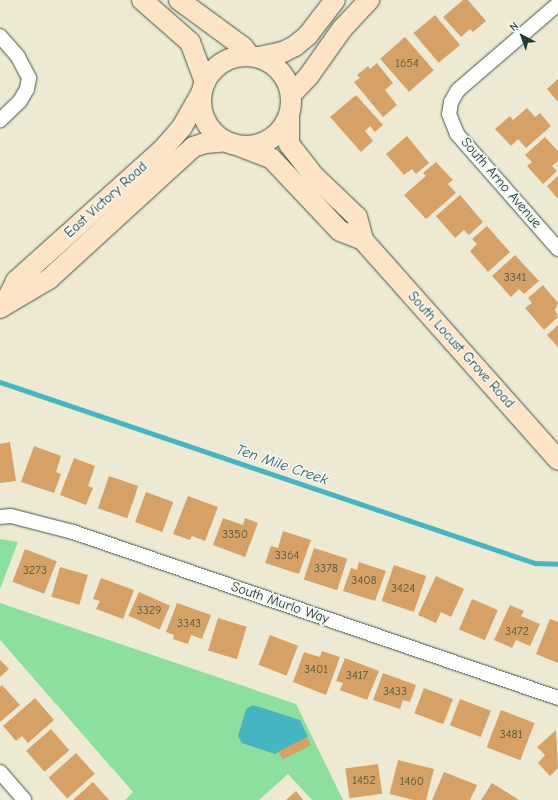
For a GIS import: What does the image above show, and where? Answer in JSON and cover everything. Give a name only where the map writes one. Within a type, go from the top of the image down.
[{"type":"main road","points":[[142,0],[190,42],[203,87],[201,103],[207,123],[215,134],[232,143],[265,142],[276,134],[289,115],[291,95],[285,76],[278,68],[254,56],[243,46],[179,0]]},
{"type":"main road","points":[[203,87],[218,65],[228,59],[283,52],[295,46],[308,35],[335,0]]},
{"type":"main road","points":[[291,95],[308,77],[342,28],[369,0]]},
{"type":"main road","name":"East Victory Road","points":[[3,305],[16,281],[163,149],[182,127],[203,87]]},
{"type":"main road","name":"South Locust Grove Road","points":[[289,115],[289,144],[314,176],[357,217],[363,240],[558,460]]},
{"type":"main road","name":"East Victory Road","points":[[3,305],[26,295],[49,280],[193,147],[204,143],[232,143]]},
{"type":"main road","name":"South Locust Grove Road","points":[[232,143],[271,158],[340,231],[363,240]]},
{"type":"street","name":"South Arno Avenue","points":[[558,4],[458,90],[451,102],[449,114],[457,134],[558,249]]},
{"type":"street","points":[[0,36],[18,57],[29,78],[28,89],[20,101],[0,120]]},
{"type":"street","name":"South Murlo Way","points":[[0,517],[11,516],[73,532],[558,698]]},
{"type":"street","points":[[0,772],[24,800]]},
{"type":"green space","points":[[0,539],[18,542],[0,589]]},
{"type":"green space","points":[[0,603],[296,704],[343,800],[312,800],[288,774],[259,800],[125,800],[133,792],[0,640]]},
{"type":"water","points":[[253,705],[300,720],[308,737],[275,754],[242,743],[238,736],[246,709]]},
{"type":"building","points":[[463,0],[468,0],[486,21],[473,32],[470,29],[461,37],[443,17]]},
{"type":"building","points":[[435,15],[460,45],[439,63],[414,33]]},
{"type":"building","points":[[405,37],[434,70],[409,92],[380,59]]},
{"type":"building","points":[[377,63],[393,83],[385,90],[397,105],[383,117],[354,82],[360,78],[357,75],[368,66],[370,69]]},
{"type":"building","points":[[558,79],[558,102],[547,89]]},
{"type":"building","points":[[356,95],[383,125],[375,132],[370,126],[365,131],[373,141],[361,152],[330,117]]},
{"type":"building","points":[[527,108],[535,117],[540,113],[551,126],[526,148],[518,139],[511,146],[495,129],[510,116],[513,120]]},
{"type":"building","points":[[407,136],[429,163],[416,174],[412,169],[404,175],[386,154]]},
{"type":"building","points":[[545,137],[558,151],[558,161],[552,166],[557,171],[543,184],[527,166],[532,162],[525,155]]},
{"type":"building","points":[[436,162],[453,180],[448,184],[456,193],[426,219],[404,195],[426,176],[423,173]]},
{"type":"building","points":[[558,176],[558,197],[557,198],[547,186]]},
{"type":"building","points":[[460,195],[483,222],[469,235],[464,230],[455,238],[436,216]]},
{"type":"building","points":[[487,226],[510,252],[488,272],[470,251],[477,244],[472,239]]},
{"type":"building","points":[[515,255],[539,281],[524,294],[519,289],[511,297],[492,276]]},
{"type":"building","points":[[543,285],[558,303],[555,310],[558,317],[544,330],[525,308],[532,303],[528,298]]},
{"type":"building","points":[[558,325],[558,347],[547,335]]},
{"type":"building","points":[[10,442],[16,481],[0,483],[0,444]]},
{"type":"building","points":[[34,446],[61,456],[56,472],[61,474],[54,493],[21,482]]},
{"type":"building","points":[[74,458],[95,466],[88,486],[93,488],[86,505],[60,495]]},
{"type":"building","points":[[109,476],[138,486],[127,518],[98,508]]},
{"type":"building","points":[[146,492],[173,502],[162,532],[135,522]]},
{"type":"building","points":[[188,496],[218,507],[205,541],[192,536],[190,540],[173,534]]},
{"type":"building","points":[[223,518],[243,525],[245,518],[258,523],[245,557],[213,545]]},
{"type":"building","points":[[283,531],[311,540],[299,574],[265,563],[271,546],[278,548]]},
{"type":"building","points":[[314,548],[347,559],[337,590],[304,579]]},
{"type":"building","points":[[25,549],[57,561],[44,594],[12,582]]},
{"type":"building","points":[[359,562],[386,571],[375,601],[343,591],[351,568],[357,570]]},
{"type":"building","points":[[394,565],[426,576],[414,612],[382,601]]},
{"type":"building","points":[[60,567],[88,575],[79,605],[51,597]]},
{"type":"building","points":[[436,576],[464,589],[451,617],[441,612],[436,623],[418,615]]},
{"type":"building","points":[[101,578],[134,590],[123,619],[96,609],[100,601],[93,599]]},
{"type":"building","points":[[139,592],[170,606],[159,630],[128,616]]},
{"type":"building","points":[[472,599],[498,610],[485,640],[459,629]]},
{"type":"building","points":[[177,603],[211,615],[202,639],[191,635],[188,644],[173,639],[174,635],[166,632]]},
{"type":"building","points":[[510,605],[524,611],[521,616],[540,624],[530,646],[516,640],[512,648],[494,640]]},
{"type":"building","points":[[218,618],[247,627],[237,659],[208,651]]},
{"type":"building","points":[[550,619],[558,622],[558,663],[536,654]]},
{"type":"building","points":[[270,635],[298,646],[287,676],[259,665]]},
{"type":"building","points":[[322,651],[340,657],[326,695],[293,682],[304,652],[320,657]]},
{"type":"building","points":[[345,658],[379,671],[367,700],[340,690],[343,683],[336,681]]},
{"type":"building","points":[[0,660],[9,669],[0,677]]},
{"type":"building","points":[[383,673],[416,685],[410,702],[403,700],[400,709],[373,700]]},
{"type":"building","points":[[2,685],[20,705],[0,722],[0,687]]},
{"type":"building","points":[[424,688],[453,699],[443,724],[414,713]]},
{"type":"building","points":[[35,698],[54,720],[28,743],[22,736],[16,741],[3,726]]},
{"type":"building","points":[[460,699],[491,711],[481,737],[450,725]]},
{"type":"building","points":[[501,710],[535,723],[520,760],[487,747]]},
{"type":"building","points":[[51,729],[69,750],[44,772],[26,751]]},
{"type":"building","points":[[556,730],[558,768],[550,776],[538,763],[545,755],[537,747]]},
{"type":"building","points":[[307,737],[311,745],[283,760],[278,752]]},
{"type":"building","points":[[76,753],[95,774],[67,799],[49,778]]},
{"type":"building","points":[[398,760],[434,769],[426,800],[414,800],[390,794]]},
{"type":"building","points":[[378,764],[382,794],[349,798],[345,769]]},
{"type":"building","points":[[444,772],[477,785],[470,800],[432,800]]},
{"type":"building","points":[[93,782],[109,800],[73,800]]},
{"type":"building","points":[[492,783],[519,800],[481,800]]},
{"type":"building","points":[[296,791],[303,800],[286,800]]},
{"type":"waterway","name":"Ten Mile Creek","points":[[0,382],[535,563],[558,564]]}]
